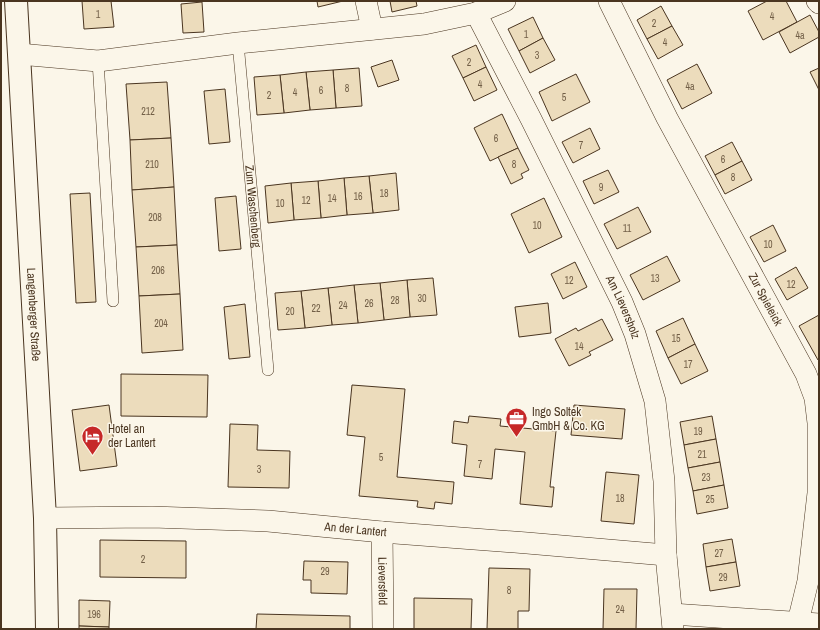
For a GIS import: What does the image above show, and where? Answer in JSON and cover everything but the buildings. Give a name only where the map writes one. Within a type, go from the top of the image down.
[{"type":"main road","name":"Langenberger Straße","points":[[16,1],[45,518],[47,629]]},
{"type":"street","points":[[366,1],[372,29]]},
{"type":"street","points":[[18,54],[98,61],[238,43],[424,24],[476,13],[505,1]]},
{"type":"street","name":"Zur Spieleick","points":[[610,1],[667,118],[806,374],[815,398],[818,424],[818,493],[808,581],[798,622]]},
{"type":"street","name":"Am Lieversholz","points":[[476,13],[531,119],[622,302],[635,334],[656,402],[664,481],[666,555],[672,621]]},
{"type":"street","name":"An der Lantert","points":[[45,518],[152,517],[268,521],[382,532],[666,555]]},
{"type":"street","name":"Lieversfeld","points":[[382,532],[383,629]]},
{"type":"street","points":[[672,621],[798,622],[819,624]]},
{"type":"lane","name":"Zum Waschenberg","points":[[238,43],[268,370]]},
{"type":"lane","points":[[98,61],[113,301]]},
{"type":"place","name":"Ingo Soltek GmbH & Co. KG","points":[[516,438]]},
{"type":"place","name":"Hotel an der Lantert","points":[[93,456]]}]
